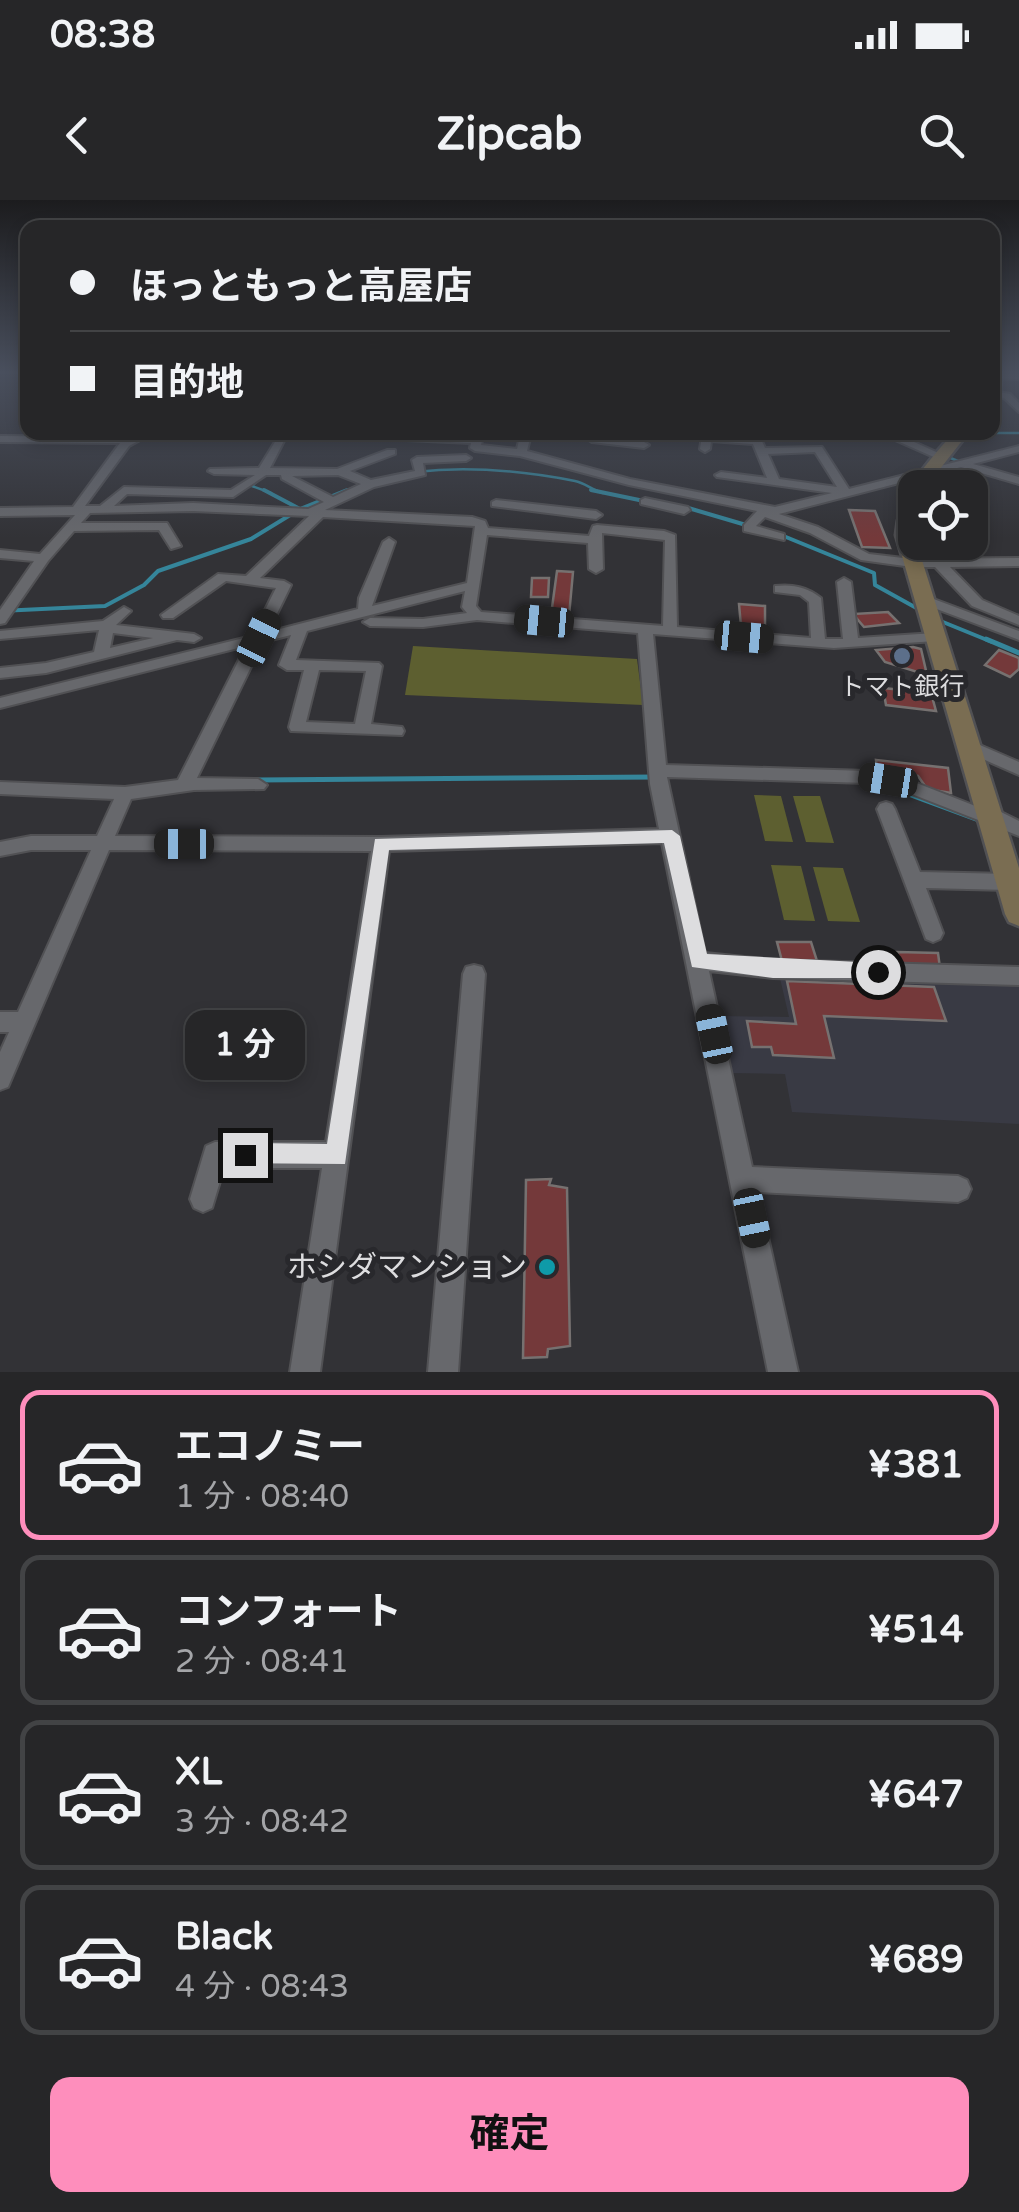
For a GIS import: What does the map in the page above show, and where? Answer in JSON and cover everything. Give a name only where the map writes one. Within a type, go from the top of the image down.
[{"type":"street","points":[[0,439],[20,439]]},
{"type":"street","points":[[0,458],[20,439]]},
{"type":"street","points":[[3,612],[135,440]]},
{"type":"street","points":[[105,507],[124,490],[233,494],[264,472],[281,440]]},
{"type":"street","points":[[477,440],[475,448],[521,453],[764,511],[866,556],[912,563],[1019,562]]},
{"type":"street","points":[[521,453],[525,440]]},
{"type":"street","points":[[592,440],[644,445]]},
{"type":"street","points":[[705,449],[706,440]]},
{"type":"street","points":[[732,440],[757,442],[776,483]]},
{"type":"street","points":[[901,440],[940,456]]},
{"type":"street","points":[[927,470],[955,440]]},
{"type":"street","points":[[762,451],[818,448],[844,492]]},
{"type":"street","points":[[934,470],[1019,449]]},
{"type":"street","points":[[338,472],[391,452]]},
{"type":"street","points":[[250,580],[305,513],[328,499],[368,483],[423,470],[417,460],[466,458]]},
{"type":"street","points":[[961,464],[1019,481]]},
{"type":"street","points":[[199,490],[210,469],[338,472],[368,483]]},
{"type":"street","points":[[287,472],[286,477],[328,499]]},
{"type":"street","points":[[721,475],[844,492]]},
{"type":"street","points":[[780,537],[750,526],[764,511],[898,479]]},
{"type":"street","points":[[478,616],[470,607],[481,528],[506,488]]},
{"type":"street","points":[[669,505],[677,491]]},
{"type":"street","points":[[645,502],[684,510]]},
{"type":"street","points":[[496,504],[596,516]]},
{"type":"street","points":[[0,512],[105,507],[305,513],[594,540]]},
{"type":"street","points":[[536,536],[546,510]]},
{"type":"street","points":[[70,528],[162,526],[175,546]]},
{"type":"street","points":[[596,569],[597,529],[670,538],[670,631]]},
{"type":"street","points":[[368,617],[366,598],[389,542]]},
{"type":"street","points":[[0,554],[43,558]]},
{"type":"street","points":[[911,560],[966,744],[996,822],[1019,914]]},
{"type":"street","points":[[939,563],[977,603],[1019,621]]},
{"type":"street","points":[[804,591],[806,572]]},
{"type":"street","points":[[168,615],[223,577],[284,585],[185,783]]},
{"type":"street","points":[[844,582],[851,643]]},
{"type":"street","points":[[0,702],[300,628],[368,617],[473,585]]},
{"type":"street","points":[[780,589],[804,591],[816,601],[818,643]]},
{"type":"street","points":[[102,654],[106,627],[124,611]]},
{"type":"street","points":[[368,617],[423,623],[478,616],[851,643],[929,616],[1019,636]]},
{"type":"street","points":[[0,635],[106,627],[186,637],[46,668],[0,673]]},
{"type":"street","points":[[300,628],[287,665],[374,666],[362,728]]},
{"type":"street","points":[[645,629],[659,775],[783,1372]]},
{"type":"street","points":[[313,665],[296,727],[396,731]]},
{"type":"street","points":[[966,744],[1019,768]]},
{"type":"street","points":[[659,775],[878,778],[996,822]]},
{"type":"street","points":[[0,788],[125,792],[185,783],[258,785]]},
{"type":"street","points":[[0,1079],[12,1022],[105,844],[125,792]]},
{"type":"street","points":[[886,809],[933,933]]},
{"type":"street","points":[[0,849],[31,844],[382,844],[672,836]]},
{"type":"street","points":[[305,1372],[382,844]]},
{"type":"street","points":[[911,880],[1009,882]]},
{"type":"street","points":[[699,961],[773,969],[1019,976]]},
{"type":"street","points":[[442,1372],[474,974]]},
{"type":"street","points":[[203,1199],[214,1155],[336,1156]]},
{"type":"street","points":[[744,1179],[958,1189]]},
{"type":"shaded area","points":[[779,974],[1019,981],[1019,1124],[792,1112],[785,1074],[731,1073],[721,1016],[789,1017]]},
{"type":"green space","points":[[413,646],[637,659],[643,705],[405,695]]},
{"type":"green space","points":[[754,795],[781,796],[793,842],[765,841]]},
{"type":"green space","points":[[793,796],[820,796],[834,843],[806,842]]},
{"type":"green space","points":[[771,865],[801,866],[815,921],[784,920]]},
{"type":"green space","points":[[813,867],[843,868],[860,922],[828,921]]},
{"type":"building","points":[[849,510],[875,511],[890,548],[862,547]]},
{"type":"building","points":[[557,571],[573,572],[569,616],[551,615]]},
{"type":"building","points":[[532,578],[549,578],[548,597],[531,597]]},
{"type":"building","points":[[739,604],[765,606],[765,628],[741,626]]},
{"type":"building","points":[[888,612],[899,623],[864,627],[853,614]]},
{"type":"building","name":"トマト銀行","points":[[921,649],[927,675],[885,662],[876,650]]},
{"type":"building","points":[[999,650],[1019,658],[1019,669],[1010,677],[985,665]]},
{"type":"building","points":[[883,688],[931,693],[936,711],[886,705]]},
{"type":"building","points":[[876,760],[948,768],[951,793],[927,789],[918,776],[877,769]]},
{"type":"building","points":[[777,942],[811,942],[817,961],[782,961]]},
{"type":"building","points":[[897,952],[938,953],[940,968],[902,967]]},
{"type":"building","points":[[787,981],[934,987],[946,1021],[824,1016],[834,1058],[773,1055],[771,1047],[752,1047],[747,1021],[796,1024]]},
{"type":"building","name":"ホシダマンション","points":[[551,1179],[549,1185],[567,1188],[570,1346],[548,1349],[547,1357],[523,1358],[526,1180]]},
{"type":"waterway","points":[[1000,433],[1019,433]]},
{"type":"waterway","points":[[948,457],[958,461]]},
{"type":"waterway","points":[[372,480],[422,471],[499,470],[575,481],[601,492]]},
{"type":"waterway","points":[[258,480],[252,486],[267,491]]},
{"type":"waterway","points":[[341,493],[362,484]]},
{"type":"waterway","points":[[300,509],[347,490]]},
{"type":"waterway","points":[[591,490],[601,492]]},
{"type":"waterway","points":[[267,491],[271,493]]},
{"type":"waterway","points":[[267,491],[300,509]]},
{"type":"waterway","points":[[601,492],[644,501]]},
{"type":"waterway","points":[[685,507],[746,525]]},
{"type":"waterway","points":[[0,611],[105,606],[144,585],[158,571],[251,539],[300,509]]},
{"type":"waterway","points":[[781,535],[874,573],[875,585],[920,610]]},
{"type":"waterway","points":[[938,620],[992,642]]},
{"type":"waterway","points":[[986,639],[1019,653]]},
{"type":"waterway","points":[[257,780],[656,777]]},
{"type":"waterway","points":[[892,788],[984,822]]},
{"type":"place","name":"トマト銀行","points":[[902,656]]},
{"type":"place","name":"ホシダマンション","points":[[547,1267]]},
{"type":"route","points":[[245,1155],[336,1156],[382,844],[672,836],[699,961],[773,969],[878,972]]}]
